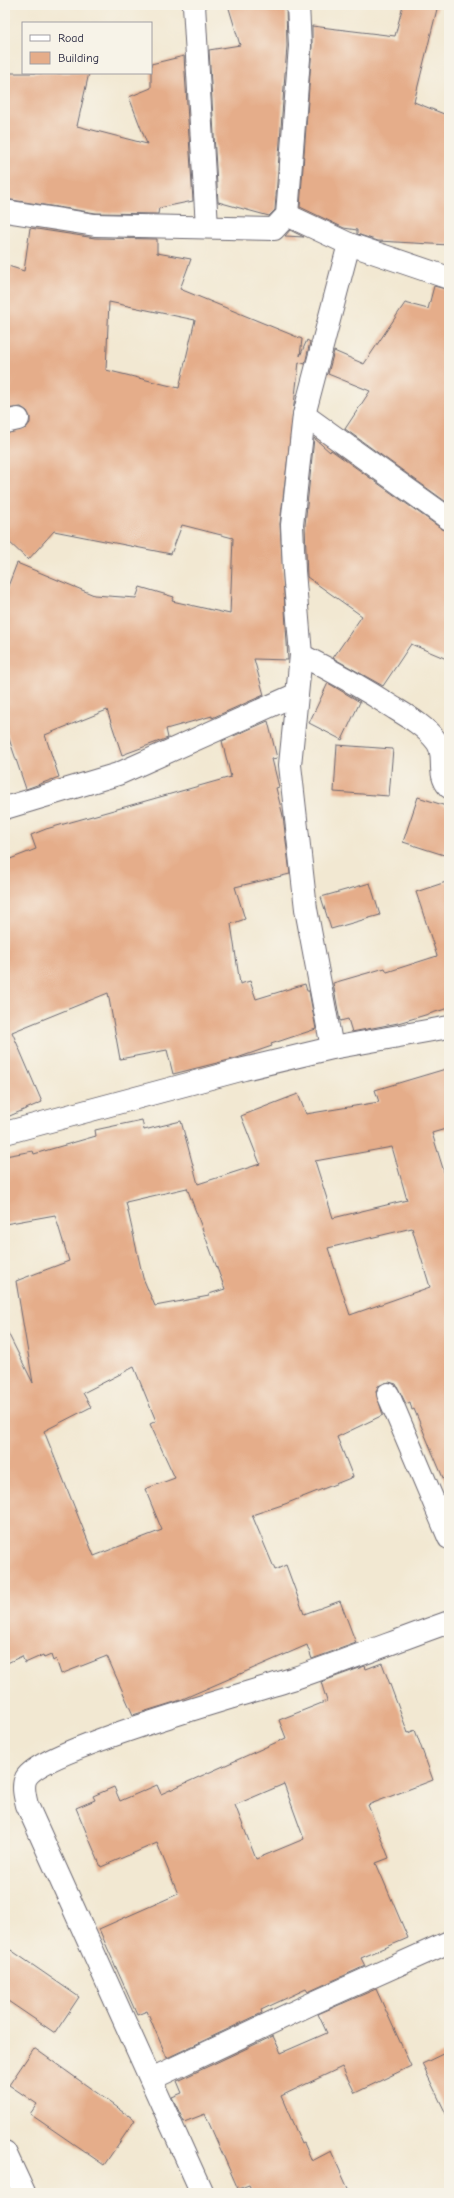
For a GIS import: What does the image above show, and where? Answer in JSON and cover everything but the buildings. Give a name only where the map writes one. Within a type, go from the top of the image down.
[{"type":"street","points":[[194,5],[207,227]]},
{"type":"street","points":[[5,211],[96,225],[274,229],[287,215],[300,46],[298,5]]},
{"type":"street","points":[[287,215],[349,244],[449,278]]},
{"type":"street","points":[[332,1048],[306,909],[291,780],[290,765],[301,655],[294,572],[292,525],[304,414],[349,244]]},
{"type":"street","points":[[304,414],[449,519]]},
{"type":"street","points":[[301,655],[345,677],[420,724],[437,742],[440,750],[441,775],[449,787]]},
{"type":"street","points":[[5,808],[118,774],[297,694]]},
{"type":"street","points":[[5,1133],[244,1069],[332,1048],[449,1027]]},
{"type":"street","points":[[388,1394],[449,1538]]},
{"type":"street","points":[[202,2193],[27,1805],[24,1791],[26,1778],[44,1764],[90,1743],[291,1679],[449,1622]]},
{"type":"street","points":[[151,2079],[311,2004],[449,1942]]},
{"type":"street","points":[[5,2152],[16,2182]]}]
